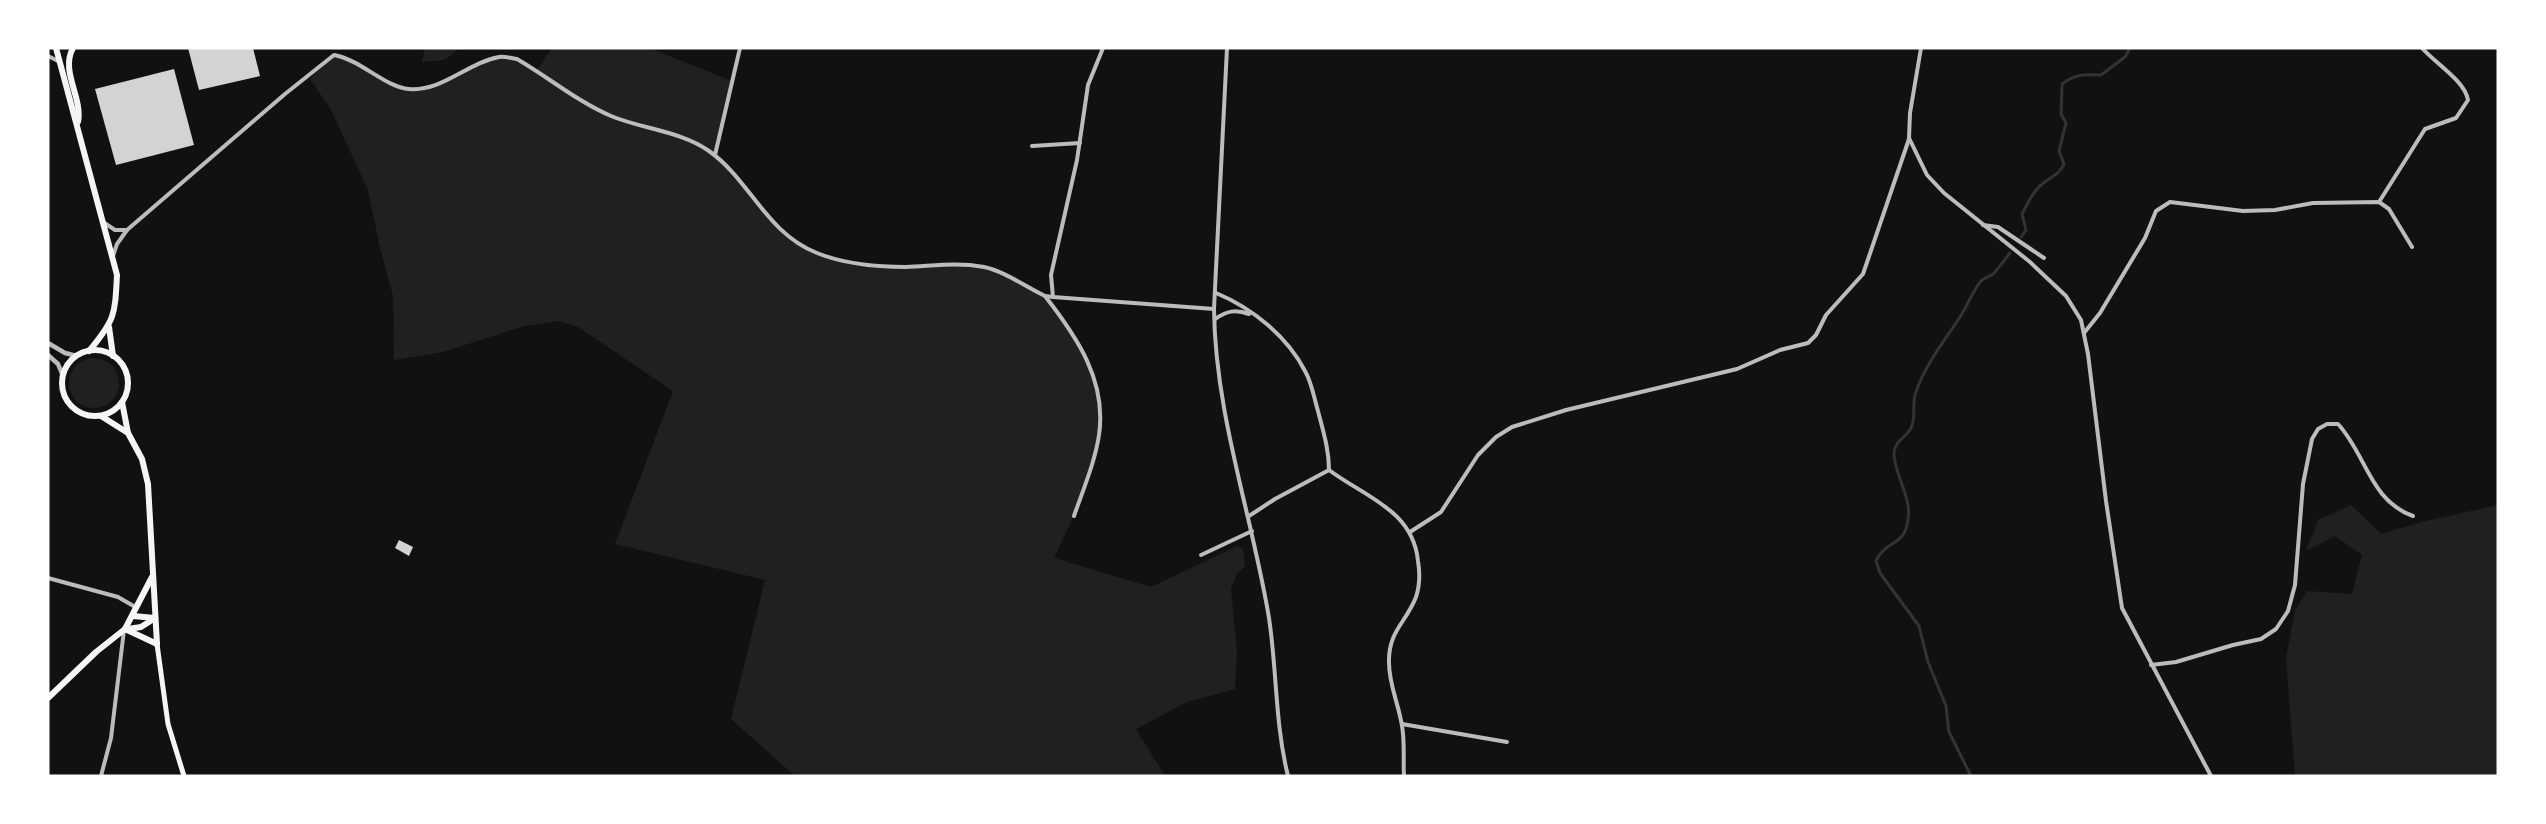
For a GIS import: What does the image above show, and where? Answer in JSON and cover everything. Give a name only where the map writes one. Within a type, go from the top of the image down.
[{"type":"main road","points":[[56,48],[117,275],[116,306],[109,327],[89,351]]},
{"type":"main road","points":[[73,48],[68,63],[80,113],[77,126]]},
{"type":"main road","points":[[109,327],[113,356]]},
{"type":"main road","points":[[128,433],[100,416],[84,414],[72,406],[64,394],[63,376],[70,361],[89,351],[113,356],[121,363],[128,382],[122,402],[128,433],[142,459],[148,484],[157,644],[166,716],[184,776]]},
{"type":"main road","points":[[100,416],[116,408],[122,402]]},
{"type":"main road","points":[[48,698],[124,629],[133,616],[147,584],[153,577]]},
{"type":"main road","points":[[133,616],[155,618]]},
{"type":"main road","points":[[124,629],[141,627],[155,618]]},
{"type":"main road","points":[[124,629],[157,644]]},
{"type":"street","points":[[715,155],[740,48]]},
{"type":"street","points":[[1053,297],[1051,275],[1080,143],[1088,86],[1103,48]]},
{"type":"street","points":[[1227,48],[1214,309],[1214,351],[1269,620],[1276,707],[1288,776]]},
{"type":"street","points":[[1410,532],[1441,512],[1478,455],[1496,437],[1512,427],[1566,410],[1737,369],[1780,350],[1808,343],[1816,335],[1826,315],[1863,274],[1909,138],[1910,112],[1921,48]]},
{"type":"street","points":[[2379,202],[2425,129],[2456,118],[2468,100],[2461,83],[2447,74],[2422,48]]},
{"type":"street","points":[[112,258],[117,244],[127,230],[285,94],[334,55],[349,58],[406,90],[431,88],[468,69],[500,57],[517,59],[609,115],[644,128],[676,135],[706,149],[715,155],[783,234],[818,254],[853,262],[905,267],[959,264],[987,267],[1045,296],[1214,309]]},
{"type":"street","points":[[48,56],[61,63]]},
{"type":"street","points":[[1909,138],[1927,175],[1982,225],[2030,262],[2066,296],[2081,320],[2122,608],[2211,776]]},
{"type":"street","points":[[1032,146],[1080,143]]},
{"type":"street","points":[[2084,333],[2100,313],[2145,238],[2156,211],[2170,202],[2243,211],[2275,210],[2313,203],[2379,202],[2389,209],[2412,247]]},
{"type":"street","points":[[101,221],[115,230],[127,230]]},
{"type":"street","points":[[1982,225],[1998,227],[2044,258]]},
{"type":"street","points":[[1215,293],[1230,299],[1280,335],[1306,373],[1329,450],[1329,470]]},
{"type":"street","points":[[1045,296],[1076,337],[1091,368],[1099,400],[1099,435],[1074,516]]},
{"type":"street","points":[[1214,320],[1225,312],[1234,310],[1256,316]]},
{"type":"street","points":[[48,343],[65,353],[77,356]]},
{"type":"street","points":[[48,356],[57,364],[63,376]]},
{"type":"street","points":[[2151,665],[2176,662],[2261,639],[2276,629],[2288,610],[2295,585],[2303,483],[2312,439],[2318,429],[2327,424],[2338,424],[2348,434],[2364,467],[2386,501],[2413,516]]},
{"type":"street","points":[[1329,470],[1395,513],[1410,532],[1418,554],[1420,575],[1416,595],[1396,627],[1389,663],[1402,724],[1404,776]]},
{"type":"street","points":[[1249,516],[1329,470]]},
{"type":"street","points":[[1202,555],[1252,531]]},
{"type":"street","points":[[48,578],[118,597],[137,608]]},
{"type":"street","points":[[101,776],[111,738],[124,629]]},
{"type":"street","points":[[1402,724],[1507,742]]},
{"type":"shaded area","points":[[425,48],[460,48],[444,60],[422,62]]},
{"type":"shaded area","points":[[552,48],[649,48],[732,81],[714,156],[773,223],[799,245],[848,261],[871,264],[905,267],[967,264],[987,267],[1032,289],[1051,303],[1086,357],[1096,387],[1100,419],[1092,467],[1075,513],[1054,558],[1151,587],[1237,546],[1243,549],[1245,566],[1237,574],[1231,588],[1237,651],[1235,689],[1187,702],[1136,729],[1165,776],[795,776],[731,719],[765,580],[615,544],[673,391],[578,327],[558,321],[521,327],[443,352],[394,360],[393,296],[368,190],[330,108],[310,79],[334,55],[354,62],[399,87],[422,88],[450,78],[476,64],[503,57],[519,60],[536,71]]},
{"type":"shaded area","points":[[94,358],[112,365],[119,383],[112,401],[94,408],[76,401],[69,383],[76,365]]},
{"type":"shaded area","points":[[2351,505],[2381,534],[2421,522],[2498,505],[2498,776],[2295,776],[2286,658],[2295,610],[2307,591],[2352,594],[2362,555],[2335,536],[2306,551],[2318,520]]},
{"type":"building","points":[[188,48],[253,48],[260,76],[199,90]]},
{"type":"building","points":[[174,69],[194,145],[116,165],[95,89]]},
{"type":"building","points":[[399,540],[413,547],[409,556],[395,548]]},
{"type":"waterway","points":[[2021,237],[2026,230],[2022,214],[2031,197],[2064,164],[2059,151],[2066,123],[2061,114],[2062,84],[2080,75],[2101,75],[2125,57],[2130,48]]},
{"type":"waterway","points":[[1971,776],[1949,732],[1946,706],[1928,662],[1919,626],[1880,573],[1876,561],[1883,551],[1904,534],[1906,529],[1907,498],[1897,471],[1894,453],[1896,445],[1913,423],[1914,401],[1920,382],[1978,285],[1993,274],[2010,253]]}]
